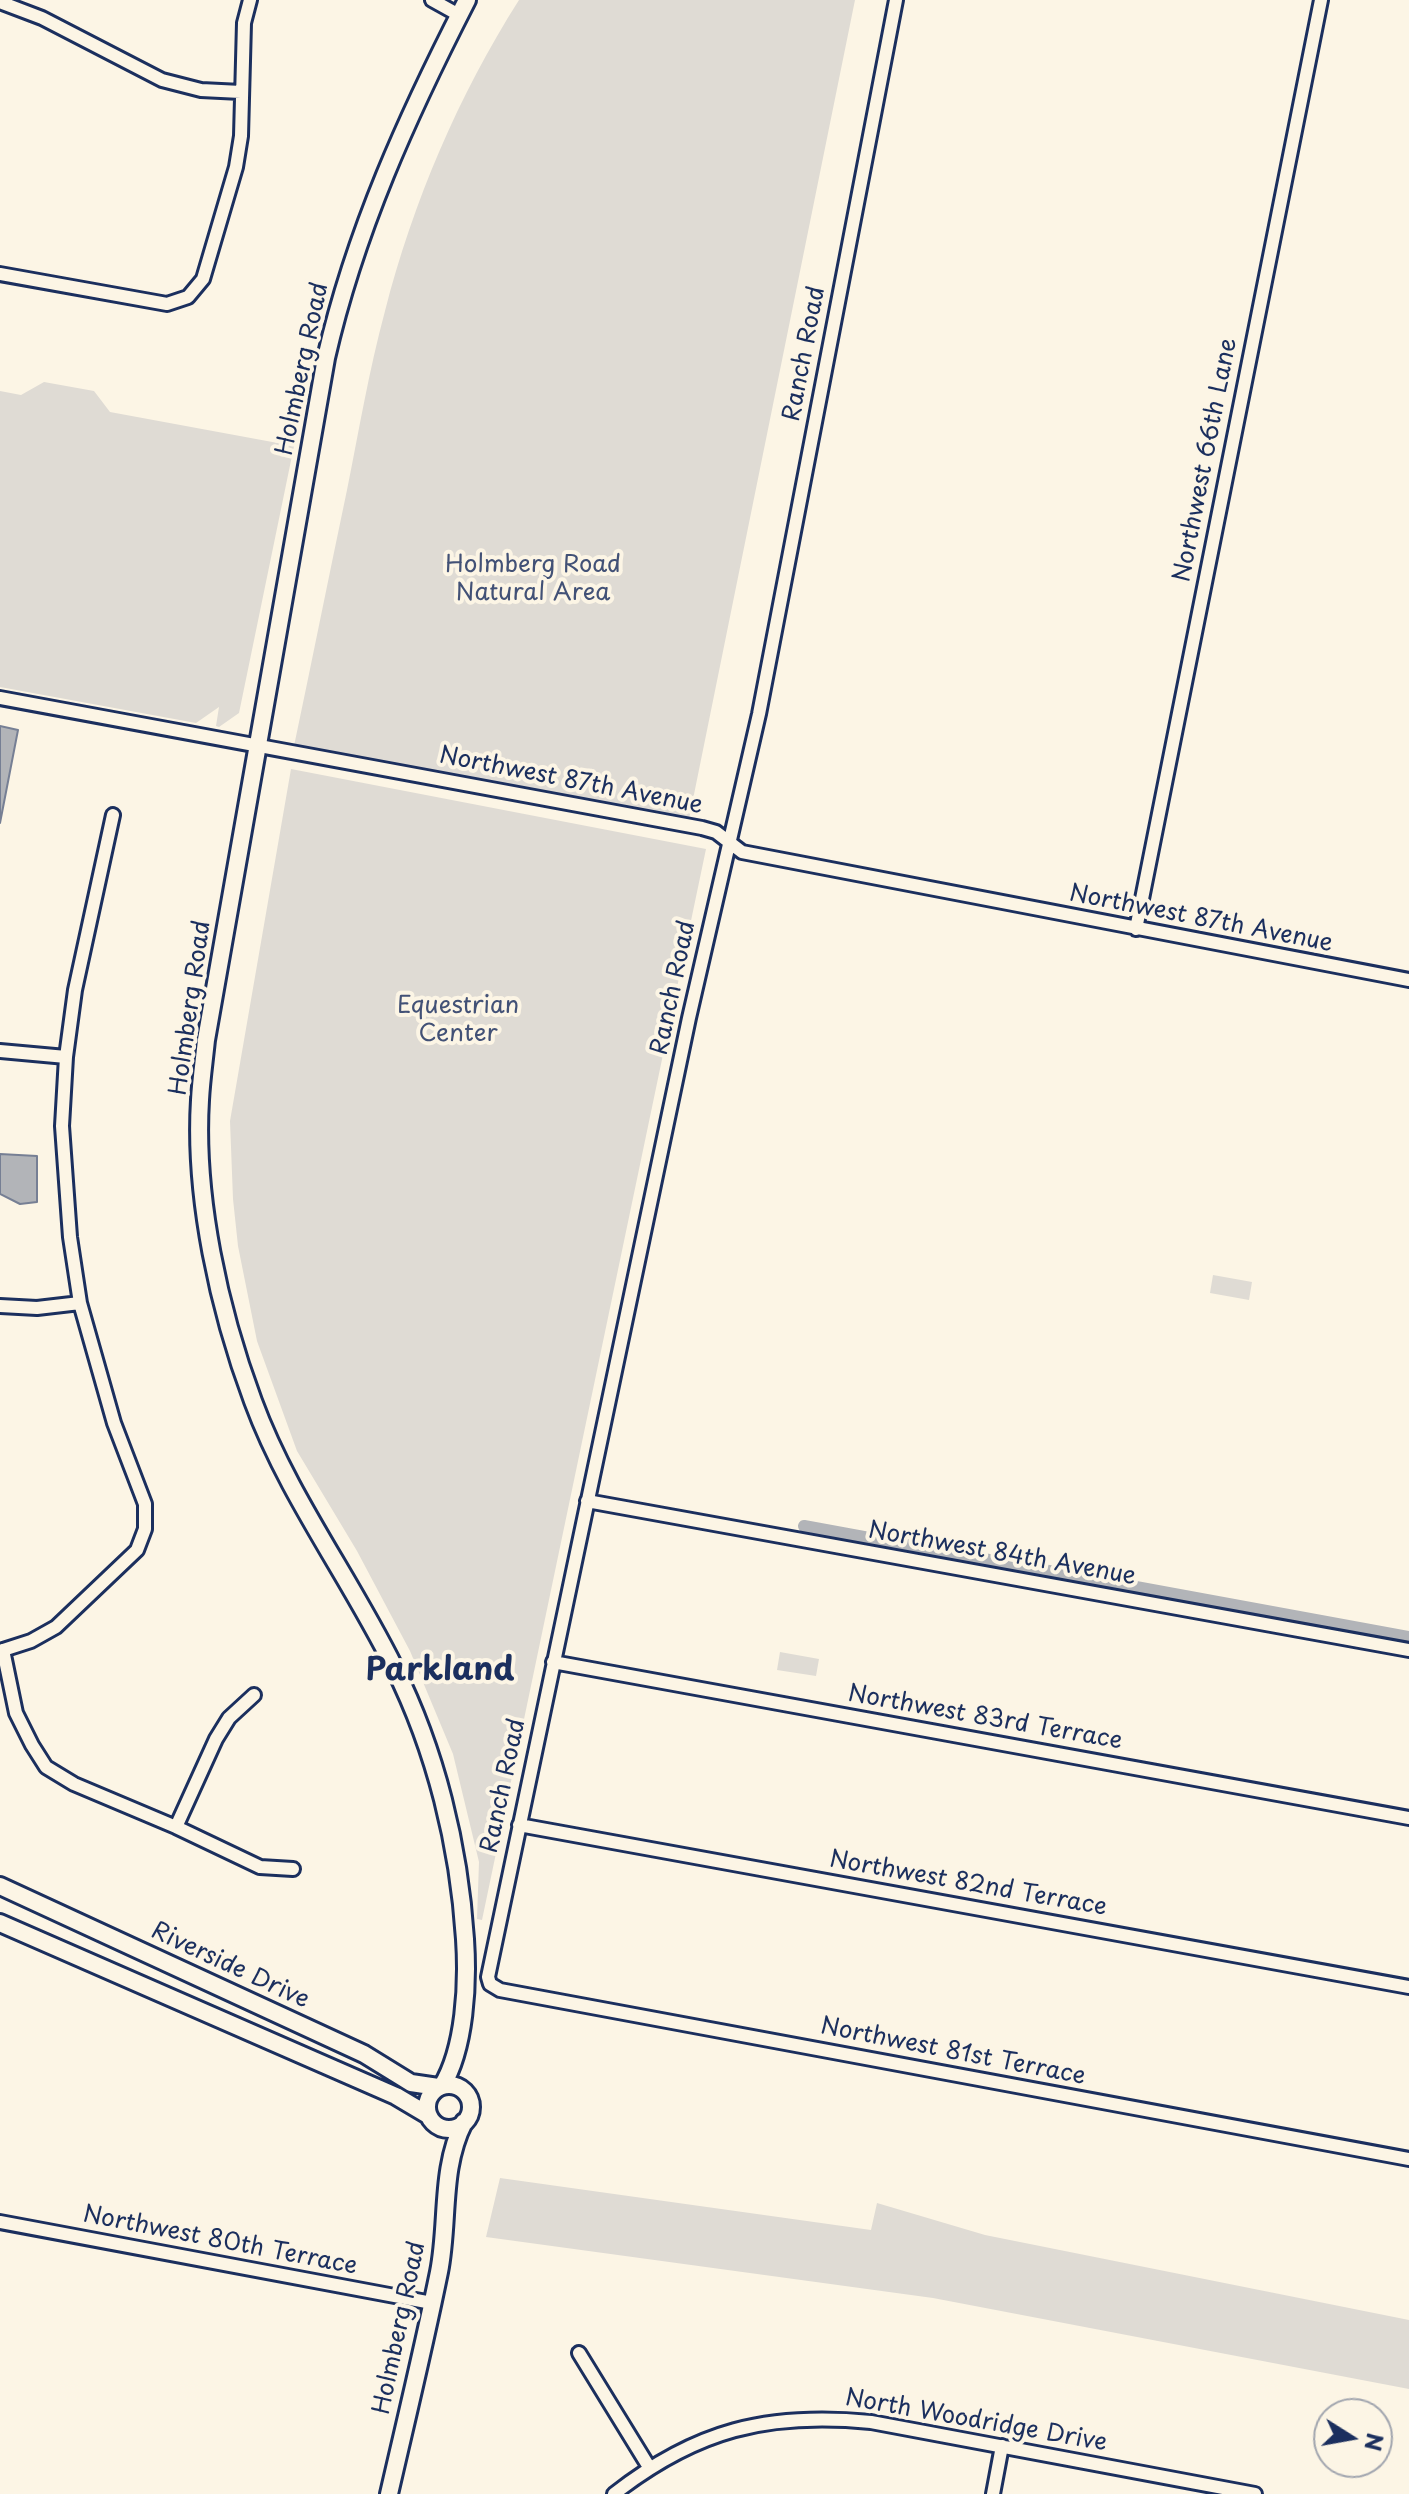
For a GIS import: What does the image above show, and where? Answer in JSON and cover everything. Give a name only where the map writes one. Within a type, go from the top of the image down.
[{"type":"street","points":[[0,274],[167,304],[188,297],[203,279],[236,167],[241,136],[244,23],[250,0]]},
{"type":"street","points":[[432,0],[463,8]]},
{"type":"street","name":"Ranch Road","points":[[490,1984],[488,1969],[587,1501],[728,843],[759,714],[896,0]]},
{"type":"street","name":"Northwest 66th Lane","points":[[1136,929],[1321,0]]},
{"type":"street","points":[[0,2],[42,18],[162,80],[201,90],[241,92]]},
{"type":"street","name":"Holmberg Road","points":[[463,8],[419,94],[383,176],[340,298],[326,358],[206,1040],[200,1101],[201,1164],[209,1235],[223,1310],[265,1433],[289,1482],[395,1668],[431,1761],[451,1834],[465,1928],[466,1969],[457,2054],[467,2094]]},
{"type":"street","name":"Northwest 87th Avenue","points":[[0,698],[702,828],[716,832],[742,852],[1409,980]]},
{"type":"street","points":[[113,815],[75,990],[66,1057],[62,1126],[70,1237],[80,1303],[114,1423],[145,1504],[145,1529],[137,1550],[56,1627],[31,1641],[2,1651],[16,1713],[46,1767],[74,1784],[260,1867],[293,1869]]},
{"type":"street","points":[[0,1051],[66,1057]]},
{"type":"street","points":[[0,1306],[37,1308],[80,1303]]},
{"type":"street","name":"Northwest 84th Avenue","points":[[587,1501],[1409,1650]]},
{"type":"street","name":"Northwest 83rd Terrace","points":[[553,1662],[1409,1818]]},
{"type":"street","points":[[176,1827],[216,1739],[229,1718],[254,1695]]},
{"type":"street","name":"Northwest 82nd Terrace","points":[[519,1825],[1409,1987]]},
{"type":"street","name":"Riverside Drive","points":[[0,1886],[364,2054],[411,2083],[440,2087]]},
{"type":"street","points":[[0,1923],[396,2096],[432,2120],[448,2129],[464,2122],[471,2109],[467,2094],[453,2085],[440,2087],[430,2096],[432,2120]]},
{"type":"street","name":"Northwest 81st Terrace","points":[[490,1984],[500,1990],[1409,2159]]},
{"type":"street","points":[[364,2054],[421,2076],[434,2077],[443,2073],[457,2054]]},
{"type":"street","name":"Holmberg Road","points":[[440,2087],[457,2054]]},
{"type":"street","name":"Holmberg Road","points":[[432,2120],[447,2170]]},
{"type":"street","name":"Holmberg Road","points":[[389,2494],[443,2243],[447,2170],[455,2140],[464,2122]]},
{"type":"street","name":"Northwest 80th Terrace","points":[[0,2222],[432,2303]]},
{"type":"street","points":[[579,2353],[649,2467]]},
{"type":"street","name":"North Woodridge Drive","points":[[614,2494],[649,2467],[736,2428],[784,2420],[826,2418],[871,2422],[1255,2494]]},
{"type":"street","points":[[993,2494],[1002,2446]]},
{"type":"green space","name":"Holmberg Road Natural Area","points":[[519,0],[855,0],[689,819],[294,746],[369,378],[396,270],[424,190],[457,112]]},
{"type":"green space","points":[[44,382],[94,391],[110,412],[294,446],[239,713],[219,727],[216,726],[219,707],[196,723],[0,687],[0,391],[21,395]]},
{"type":"green space","name":"Equestrian Center","points":[[291,769],[706,849],[482,1920],[477,1919],[479,1862],[453,1754],[410,1651],[357,1551],[297,1451],[257,1341],[238,1246],[230,1121]]},
{"type":"green space","points":[[1213,1275],[1252,1282],[1249,1300],[1210,1293]]},
{"type":"green space","points":[[780,1652],[819,1659],[816,1676],[777,1670]]},
{"type":"green space","points":[[500,2178],[871,2230],[877,2203],[985,2235],[1409,2320],[1409,2389],[933,2298],[486,2237]]},
{"type":"shaded area","points":[[0,726],[18,730],[0,823]]},
{"type":"shaded area","points":[[0,1154],[37,1156],[37,1202],[20,1204],[0,1194]]},
{"type":"waterway","points":[[804,1526],[1409,1637]]},
{"type":"district","name":"Parkland","points":[[440,1671]]}]
